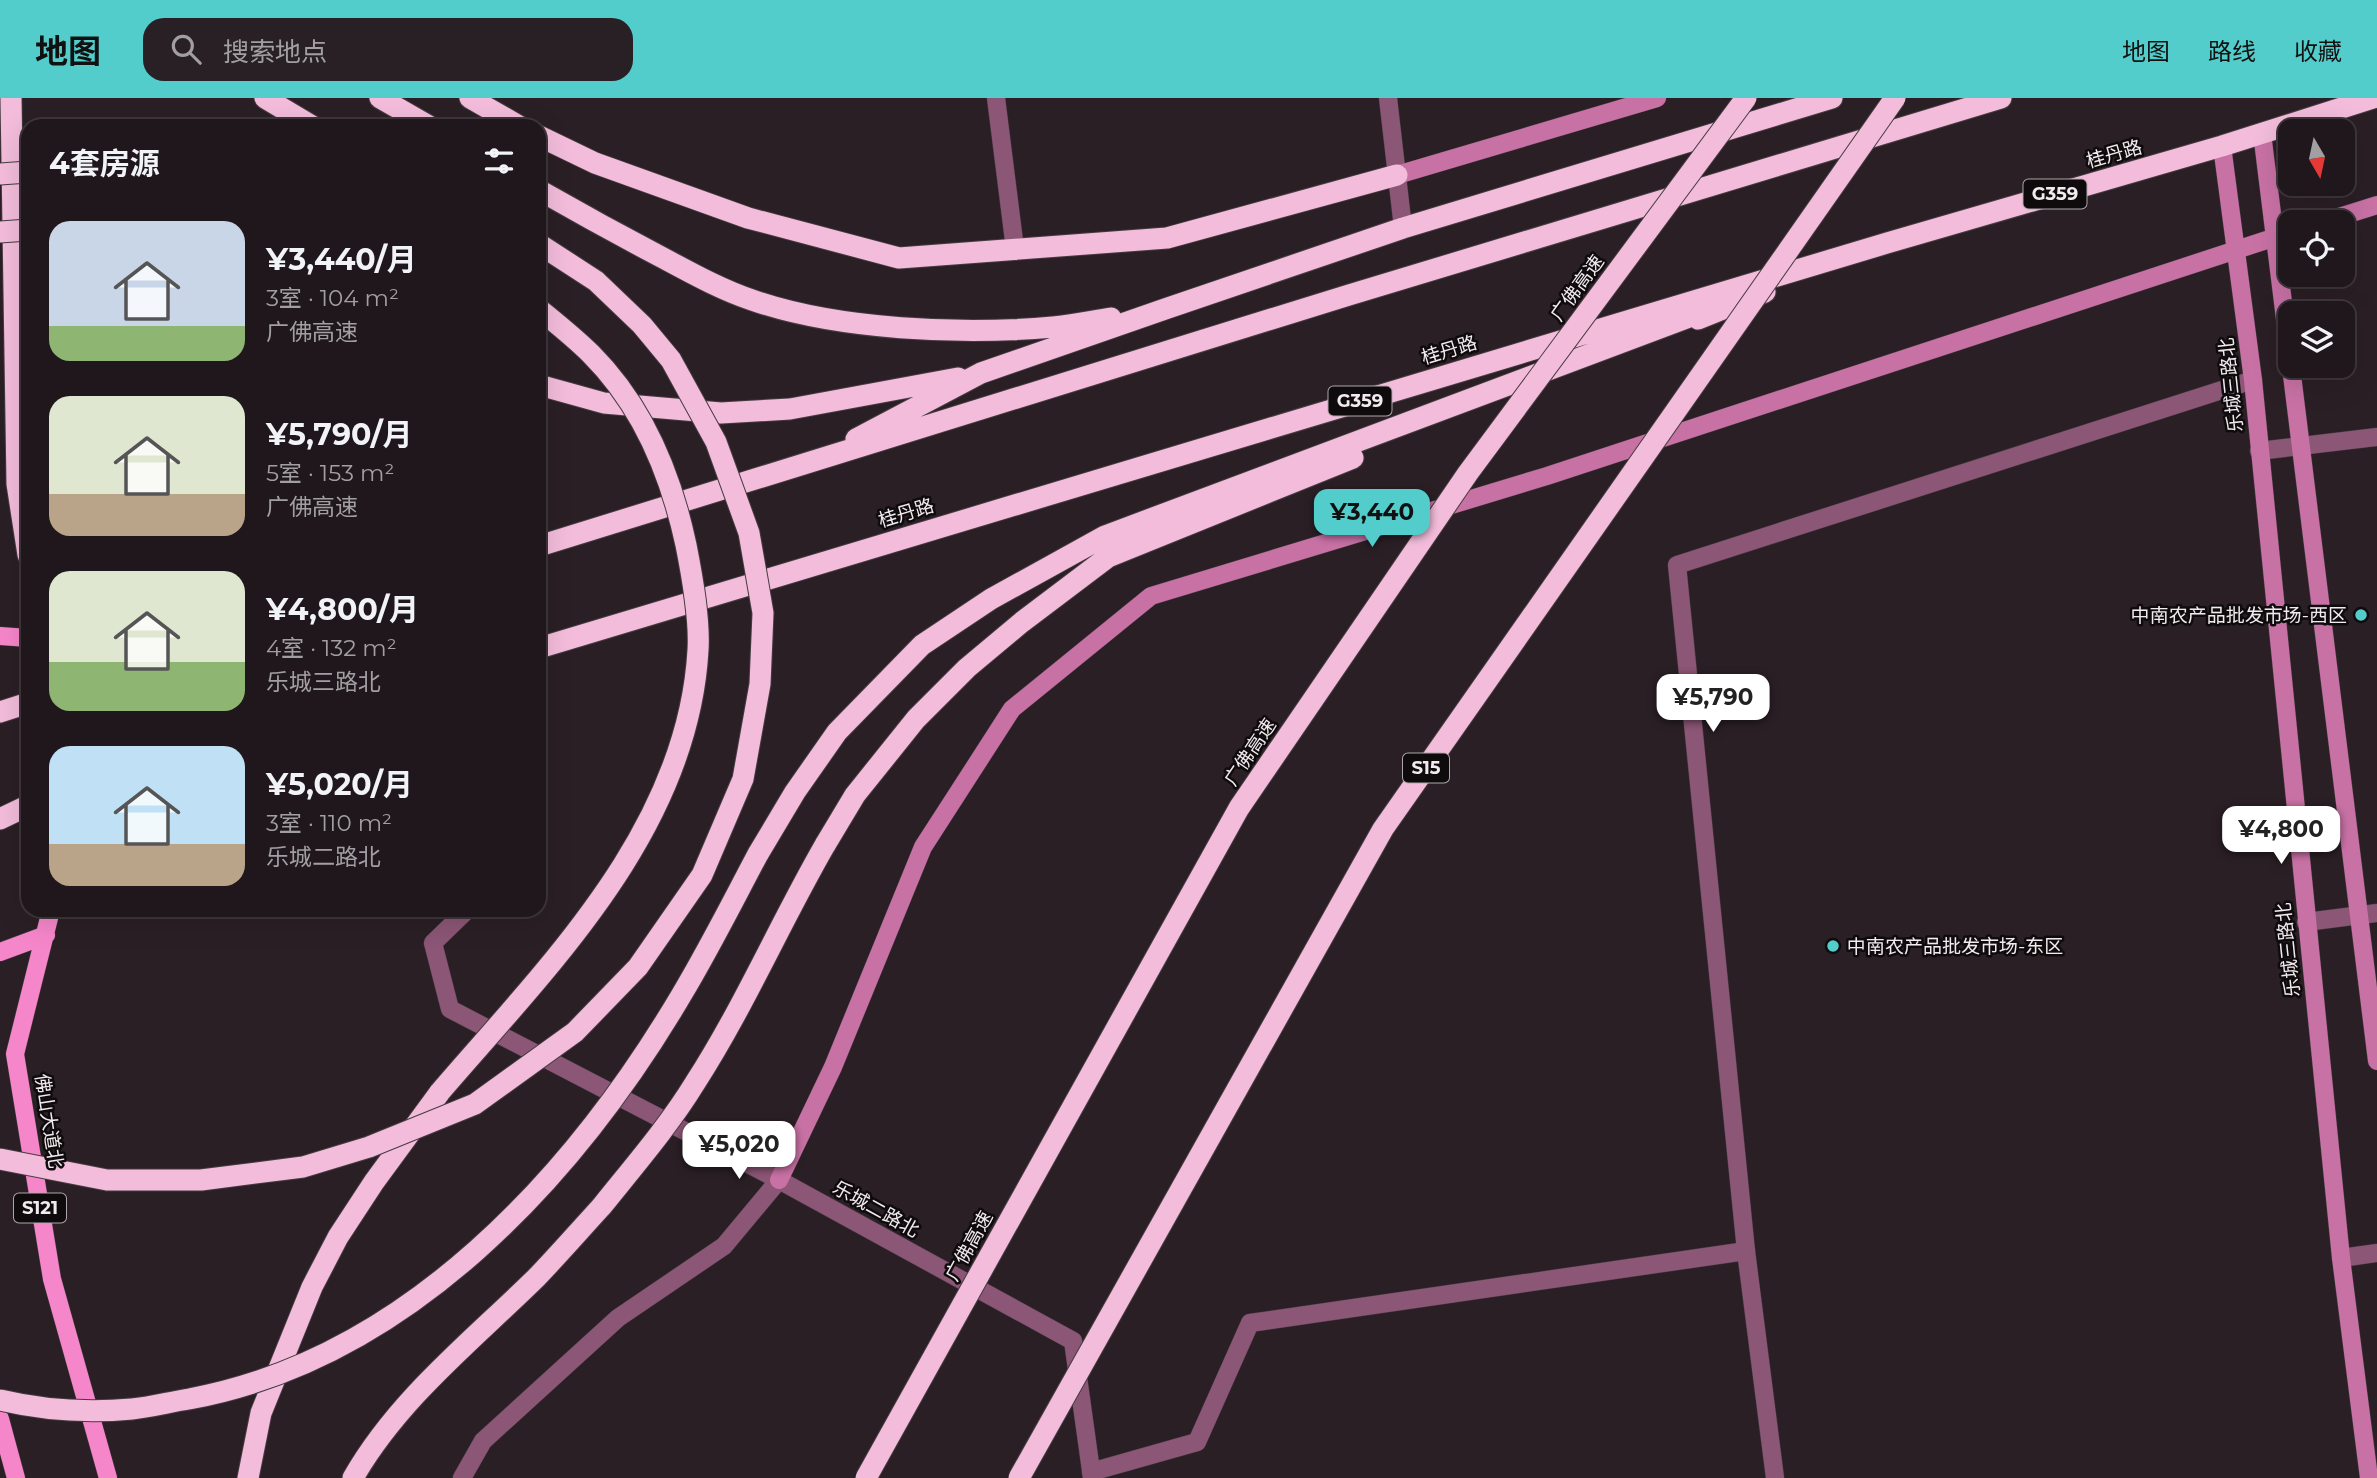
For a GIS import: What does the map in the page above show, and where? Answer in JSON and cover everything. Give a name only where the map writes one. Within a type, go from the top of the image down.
[{"type":"highway","points":[[11,98],[17,484],[21,510]]},
{"type":"highway","points":[[265,98],[300,119]]},
{"type":"highway","points":[[380,98],[417,119]]},
{"type":"highway","points":[[470,98],[491,119]]},
{"type":"highway","name":"广佛高速","points":[[866,1478],[1239,808],[1468,473],[1746,98]]},
{"type":"highway","points":[[546,387],[604,403],[721,412],[790,409],[981,373],[1403,228],[1832,98]]},
{"type":"highway","name":"S15","points":[[1019,1478],[1383,829],[1895,98]]},
{"type":"highway","points":[[546,544],[1361,291],[2001,98]]},
{"type":"highway","name":"桂丹路","points":[[546,646],[1887,243],[2222,146],[2373,98]]},
{"type":"highway","points":[[546,139],[594,163],[748,218],[899,258],[1167,238],[1397,175]]},
{"type":"highway","points":[[0,174],[21,172]]},
{"type":"highway","points":[[546,194],[594,222],[751,300],[814,317],[896,326],[975,330],[1054,327],[1165,309]]},
{"type":"highway","points":[[0,232],[21,230]]},
{"type":"highway","points":[[353,1478],[365,1457],[410,1401],[538,1276],[602,1206],[655,1140],[695,1084],[732,1021],[796,896],[855,795],[916,719],[967,668],[1022,622],[1108,556],[1887,243]]},
{"type":"highway","points":[[0,1400],[32,1407],[132,1409],[219,1394],[289,1372],[388,1318],[460,1267],[532,1197],[592,1126],[641,1058],[682,994],[795,792],[837,732],[922,645],[991,599],[1105,536],[1887,243]]},
{"type":"highway","points":[[0,1159],[107,1180],[201,1180],[303,1167],[369,1147],[475,1104],[575,1032],[638,967],[702,876],[743,779],[760,684],[763,613],[750,533],[716,442],[671,360],[642,326],[596,281],[546,249]]},
{"type":"highway","points":[[248,1478],[261,1413],[312,1287],[338,1237],[374,1182],[440,1092],[578,931],[622,870],[676,760],[693,702],[699,647],[691,570],[681,523],[664,466],[628,400],[592,354],[546,315]]},
{"type":"highway","points":[[810,463],[981,373]]},
{"type":"highway","points":[[0,817],[21,808]]},
{"type":"main road","points":[[0,636],[21,638]]},
{"type":"main road","name":"S121","points":[[46,934],[50,917]]},
{"type":"main road","points":[[0,953],[46,934]]},
{"type":"main road","name":"佛山大道北","points":[[46,934],[15,1054],[52,1279],[108,1478]]},
{"type":"main road","points":[[0,1419],[16,1478]]},
{"type":"street","points":[[479,98],[492,119]]},
{"type":"street","points":[[996,98],[1015,249]]},
{"type":"street","points":[[1388,98],[1403,228]]},
{"type":"street","points":[[1397,175],[1657,98]]},
{"type":"street","points":[[2262,133],[2278,211]]},
{"type":"street","name":"乐城三路北","points":[[2222,146],[2253,380],[2341,1258],[2369,1478]]},
{"type":"street","points":[[2355,212],[2377,205]]},
{"type":"street","points":[[462,1478],[483,1441],[618,1318],[724,1246],[779,1180],[833,1067],[923,847],[1012,709],[1152,596],[1547,476],[2278,236]]},
{"type":"street","points":[[2287,287],[2301,446],[2368,914],[2377,1060]]},
{"type":"street","points":[[1775,1478],[1746,1251],[1677,565],[2253,380]]},
{"type":"street","points":[[2259,451],[2377,437]]},
{"type":"street","points":[[2306,922],[2368,914]]},
{"type":"street","name":"乐城二路北","points":[[460,917],[433,943],[450,1009],[779,1180],[1073,1341],[1091,1475]]},
{"type":"street","points":[[1091,1475],[1197,1442],[1250,1322],[1746,1251]]},
{"type":"street","points":[[2341,1258],[2377,1253]]},
{"type":"place","name":"中南农产品批发市场-西区","points":[[2361,615]]},
{"type":"place","name":"中南农产品批发市场-东区","points":[[1833,946]]}]
